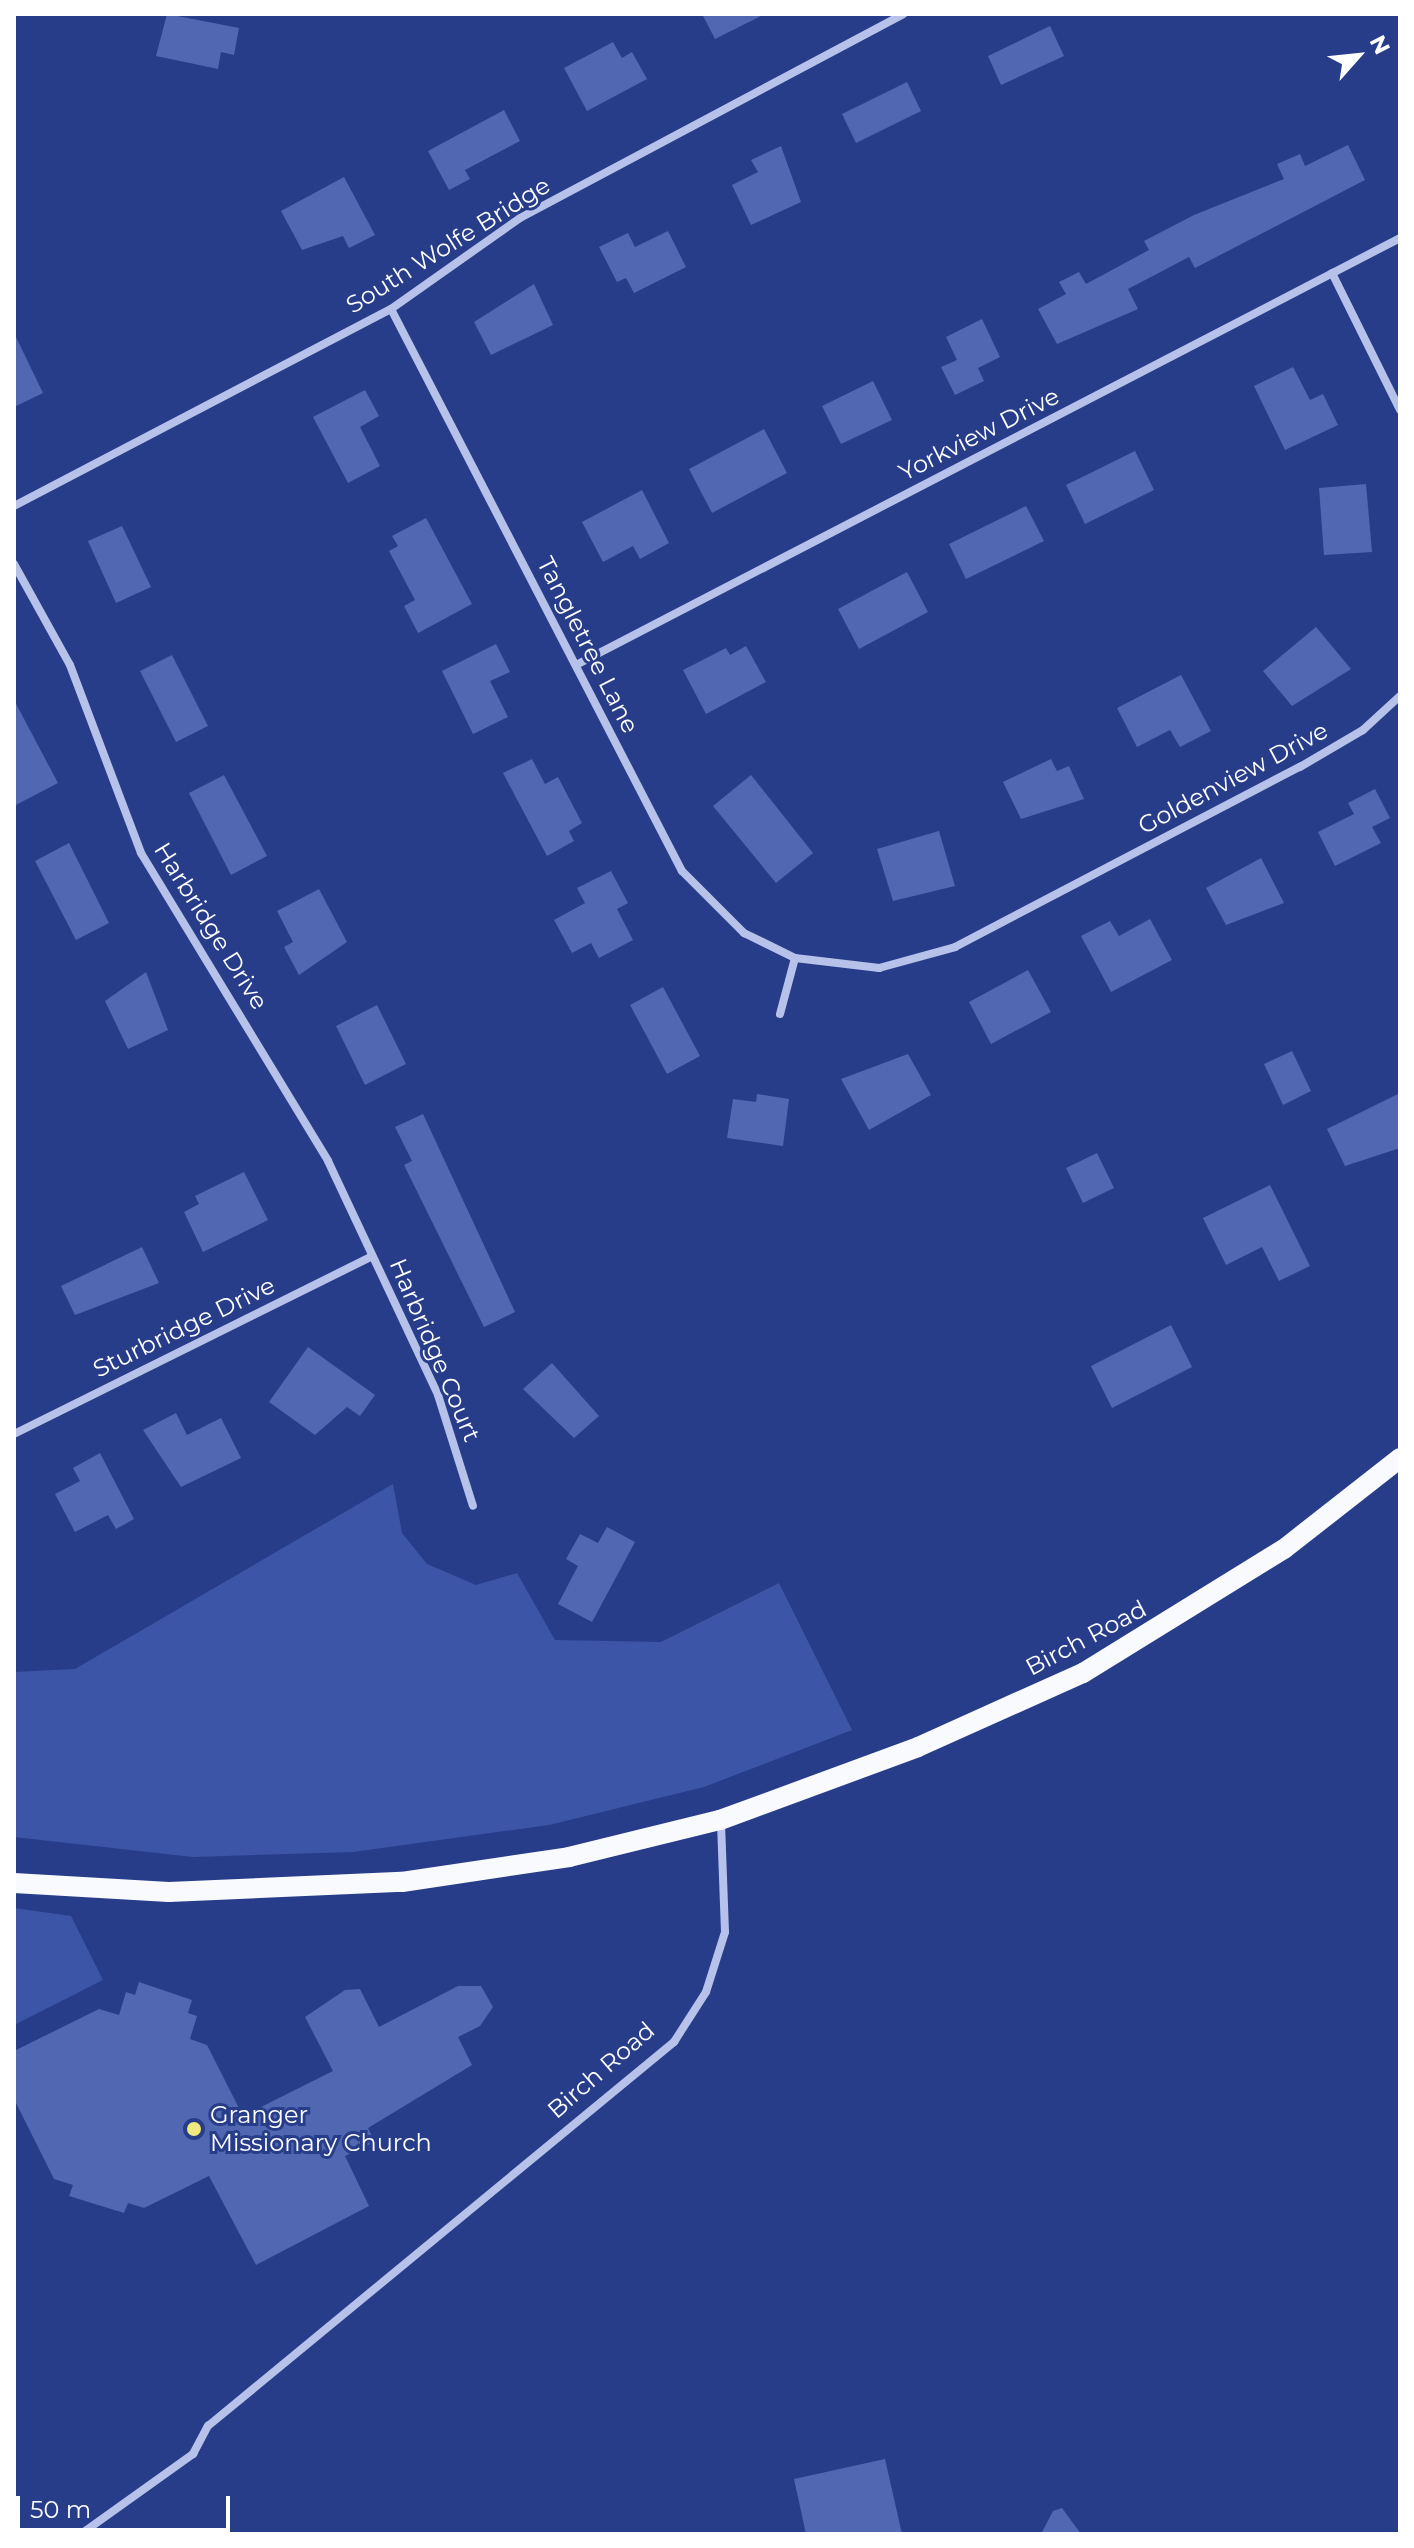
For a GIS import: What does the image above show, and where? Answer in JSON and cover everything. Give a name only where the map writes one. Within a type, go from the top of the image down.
[{"type":"main road","name":"Birch Road","points":[[720,1820],[918,1747],[1083,1673],[1284,1549],[1400,1458]]},
{"type":"main road","points":[[14,1883],[169,1892],[402,1882],[569,1857],[720,1820]]},
{"type":"street","name":"South Wolfe Bridge","points":[[14,506],[391,309],[520,218],[776,87],[903,14]]},
{"type":"street","name":"Yorkview Drive","points":[[576,665],[1400,238]]},
{"type":"street","points":[[1332,273],[1400,410]]},
{"type":"street","name":"Tangletree Lane","points":[[391,309],[682,871],[744,933],[795,958],[853,967],[913,963],[1076,884]]},
{"type":"street","name":"Harbridge Drive","points":[[14,564],[70,665],[148,865],[277,1068],[372,1256]]},
{"type":"street","name":"Goldenview Drive","points":[[1076,884],[1300,767],[1363,730],[1400,696]]},
{"type":"street","points":[[780,1014],[795,958]]},
{"type":"street","name":"Sturbridge Drive","points":[[14,1434],[372,1256]]},
{"type":"street","name":"Harbridge Court","points":[[372,1256],[438,1395],[473,1506]]},
{"type":"street","name":"Birch Road","points":[[81,2534],[193,2454],[208,2426],[674,2042],[706,1992],[725,1932],[720,1820]]},
{"type":"shaded area","points":[[393,1484],[402,1533],[427,1564],[476,1585],[517,1573],[555,1640],[661,1642],[779,1583],[852,1730],[704,1787],[549,1825],[353,1852],[193,1857],[14,1837],[14,1672],[75,1669]]},
{"type":"shaded area","points":[[14,1908],[71,1916],[103,1980],[14,2025]]},
{"type":"building","points":[[167,14],[239,28],[234,55],[221,52],[218,69],[156,56]]},
{"type":"building","points":[[702,14],[765,14],[715,39]]},
{"type":"building","points":[[1050,26],[1064,56],[1001,85],[988,56]]},
{"type":"building","points":[[613,42],[622,58],[632,52],[647,79],[587,111],[564,68]]},
{"type":"building","points":[[907,82],[921,111],[856,143],[842,114]]},
{"type":"building","points":[[504,110],[520,141],[465,170],[470,179],[449,190],[428,151]]},
{"type":"building","points":[[1348,145],[1365,180],[1195,268],[1189,257],[1128,289],[1138,309],[1057,344],[1038,309],[1066,294],[1059,282],[1079,272],[1086,284],[1149,250],[1144,241],[1194,215],[1284,179],[1277,164],[1300,154],[1305,166]]},
{"type":"building","points":[[781,146],[801,202],[751,225],[732,185],[758,172],[751,160]]},
{"type":"building","points":[[344,177],[375,235],[349,248],[343,236],[302,250],[281,211]]},
{"type":"building","points":[[668,231],[686,267],[634,293],[626,278],[617,282],[599,247],[628,233],[635,247]]},
{"type":"building","points":[[534,284],[553,325],[491,355],[474,322]]},
{"type":"building","points":[[982,319],[1000,357],[978,368],[984,381],[955,395],[941,367],[957,360],[946,337]]},
{"type":"building","points":[[14,333],[43,393],[14,407]]},
{"type":"building","points":[[1293,367],[1310,400],[1323,394],[1338,425],[1285,450],[1254,386]]},
{"type":"building","points":[[873,381],[892,420],[841,444],[822,406]]},
{"type":"building","points":[[365,390],[379,416],[360,427],[380,466],[348,483],[313,417]]},
{"type":"building","points":[[764,429],[787,473],[712,513],[689,469]]},
{"type":"building","points":[[1135,451],[1154,490],[1085,524],[1066,485]]},
{"type":"building","points":[[1366,484],[1372,552],[1324,555],[1319,488]]},
{"type":"building","points":[[642,490],[669,543],[640,559],[633,546],[603,562],[582,522]]},
{"type":"building","points":[[1026,506],[1044,541],[966,579],[949,544]]},
{"type":"building","points":[[426,518],[472,604],[418,633],[404,606],[415,600],[389,551],[398,546],[392,536]]},
{"type":"building","points":[[122,526],[151,587],[116,603],[88,541]]},
{"type":"building","points":[[907,572],[928,612],[859,649],[838,609]]},
{"type":"building","points":[[1316,627],[1351,669],[1292,706],[1263,671]]},
{"type":"building","points":[[496,644],[510,672],[490,681],[508,717],[473,734],[442,671]]},
{"type":"building","points":[[746,646],[766,682],[706,714],[683,670],[726,648],[730,655]]},
{"type":"building","points":[[172,655],[208,726],[176,742],[140,671]]},
{"type":"building","points":[[1181,675],[1211,731],[1180,747],[1170,730],[1137,747],[1117,708]]},
{"type":"building","points":[[14,700],[58,783],[14,806]]},
{"type":"building","points":[[532,759],[545,784],[558,777],[582,823],[569,831],[574,841],[547,856],[503,773]]},
{"type":"building","points":[[1051,759],[1057,771],[1069,766],[1084,799],[1021,819],[1003,782]]},
{"type":"building","points":[[224,775],[267,856],[231,875],[189,793]]},
{"type":"building","points":[[751,775],[813,853],[776,883],[713,806]]},
{"type":"building","points":[[1375,789],[1390,818],[1372,827],[1381,843],[1335,866],[1318,832],[1354,814],[1348,803]]},
{"type":"building","points":[[939,831],[955,886],[893,901],[877,849]]},
{"type":"building","points":[[69,843],[109,923],[76,940],[35,861]]},
{"type":"building","points":[[1261,858],[1284,903],[1226,925],[1206,888]]},
{"type":"building","points":[[611,871],[628,903],[617,909],[633,940],[599,958],[591,943],[572,953],[554,920],[585,903],[577,888]]},
{"type":"building","points":[[319,889],[347,942],[299,975],[284,947],[293,942],[277,911]]},
{"type":"building","points":[[1150,919],[1172,960],[1111,992],[1081,936],[1110,921],[1119,936]]},
{"type":"building","points":[[1028,970],[1051,1012],[991,1044],[969,1002]]},
{"type":"building","points":[[146,972],[168,1030],[128,1049],[105,1001]]},
{"type":"building","points":[[663,987],[700,1056],[667,1074],[630,1005]]},
{"type":"building","points":[[377,1005],[406,1064],[365,1085],[336,1026]]},
{"type":"building","points":[[1292,1051],[1311,1091],[1283,1105],[1264,1064]]},
{"type":"building","points":[[908,1054],[931,1095],[869,1130],[841,1079]]},
{"type":"building","points":[[1400,1093],[1400,1148],[1345,1166],[1327,1129]]},
{"type":"building","points":[[757,1094],[789,1099],[783,1146],[727,1138],[733,1099],[756,1102]]},
{"type":"building","points":[[423,1114],[515,1312],[484,1327],[404,1165],[412,1161],[395,1127]]},
{"type":"building","points":[[1097,1153],[1114,1188],[1083,1203],[1066,1168]]},
{"type":"building","points":[[244,1172],[268,1220],[203,1252],[184,1212],[199,1204],[195,1196]]},
{"type":"building","points":[[1270,1185],[1310,1266],[1279,1281],[1262,1247],[1226,1265],[1203,1218]]},
{"type":"building","points":[[142,1247],[159,1283],[75,1315],[61,1286]]},
{"type":"building","points":[[1171,1325],[1192,1367],[1112,1408],[1091,1366]]},
{"type":"building","points":[[308,1347],[375,1395],[360,1416],[347,1407],[315,1435],[269,1402]]},
{"type":"building","points":[[552,1363],[599,1416],[574,1438],[523,1389]]},
{"type":"building","points":[[176,1413],[187,1435],[221,1418],[241,1458],[181,1487],[143,1430]]},
{"type":"building","points":[[100,1453],[134,1519],[116,1529],[108,1515],[75,1532],[55,1494],[80,1481],[73,1468]]},
{"type":"building","points":[[607,1527],[635,1542],[592,1622],[558,1604],[578,1566],[566,1559],[580,1534],[598,1543]]},
{"type":"building","name":"Granger Missionary Church","points":[[139,1982],[192,2000],[188,2013],[197,2016],[190,2039],[207,2045],[243,2116],[333,2071],[305,2017],[345,1990],[360,1989],[379,2027],[458,1986],[481,1986],[493,2007],[480,2026],[458,2037],[472,2065],[368,2128],[375,2142],[345,2156],[369,2206],[256,2265],[209,2176],[144,2208],[128,2203],[124,2213],[69,2196],[73,2185],[54,2179],[14,2099],[14,2051],[99,2009],[119,2015],[126,1992],[135,1995]]},
{"type":"building","points":[[885,2459],[902,2534],[806,2534],[794,2479]]},
{"type":"building","points":[[1062,2508],[1081,2534],[1041,2534],[1053,2511]]},
{"type":"place","name":"Granger Missionary Church","points":[[194,2129]]}]
